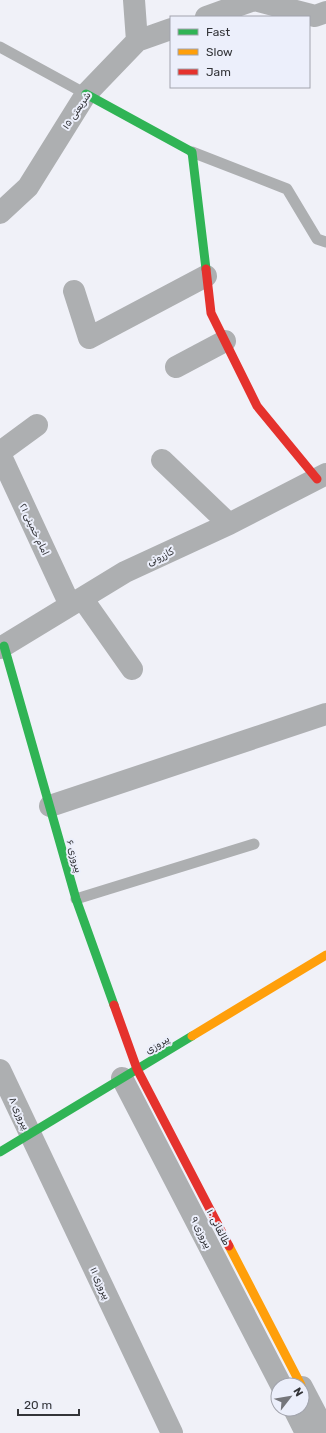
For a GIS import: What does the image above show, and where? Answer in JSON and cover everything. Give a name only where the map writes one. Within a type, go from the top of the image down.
[{"type":"street","points":[[134,0],[137,41]]},
{"type":"street","points":[[209,16],[254,0],[315,16],[326,12]]},
{"type":"street","name":"شریعتی ۱۵","points":[[0,213],[28,187],[86,94],[137,41],[170,29]]},
{"type":"street","points":[[86,94],[192,152],[210,313],[257,406],[322,477]]},
{"type":"street","points":[[74,291],[89,338],[206,276]]},
{"type":"street","points":[[176,367],[224,341]]},
{"type":"street","points":[[0,453],[36,425]]},
{"type":"street","name":"امام خمینی ۲۱","points":[[0,453],[76,601],[132,669]]},
{"type":"street","points":[[162,460],[229,524]]},
{"type":"street","name":"کازرونی","points":[[2,647],[125,572],[229,524],[322,477]]},
{"type":"street","name":"پیروزی ۶","points":[[2,647],[50,806],[76,899],[130,1074]]},
{"type":"street","points":[[50,806],[326,714]]},
{"type":"street","name":"پیروزی","points":[[0,1152],[326,955]]},
{"type":"street","name":"پیروزی ۸","points":[[0,1070],[30,1134]]},
{"type":"street","name":"پیروزی ۹","points":[[130,1074],[277,1377]]},
{"type":"street","name":"طالقانی ۱۰","points":[[130,1074],[297,1377]]},
{"type":"street","name":"پیروزی ۱۱","points":[[30,1134],[172,1433]]},
{"type":"street","name":"طالقانی ۱۰","points":[[310,1402],[326,1433]]},
{"type":"street","points":[[298,1417],[306,1433]]},
{"type":"lane","points":[[0,47],[86,94]]},
{"type":"lane","points":[[192,152],[287,189],[317,239],[326,242]]},
{"type":"lane","points":[[76,899],[254,844]]},
{"type":"traffic: fast","points":[[86,94],[192,152],[206,269]]},
{"type":"traffic: fast","points":[[4,646],[76,899],[114,1005]]},
{"type":"traffic: fast","points":[[0,1152],[192,1036]]},
{"type":"traffic: slow","points":[[192,1036],[326,955]]},
{"type":"traffic: slow","points":[[229,1246],[297,1377]]},
{"type":"traffic: jam","points":[[206,269],[211,313],[257,406],[317,479]]},
{"type":"traffic: jam","points":[[114,1005],[137,1069],[229,1246]]}]
